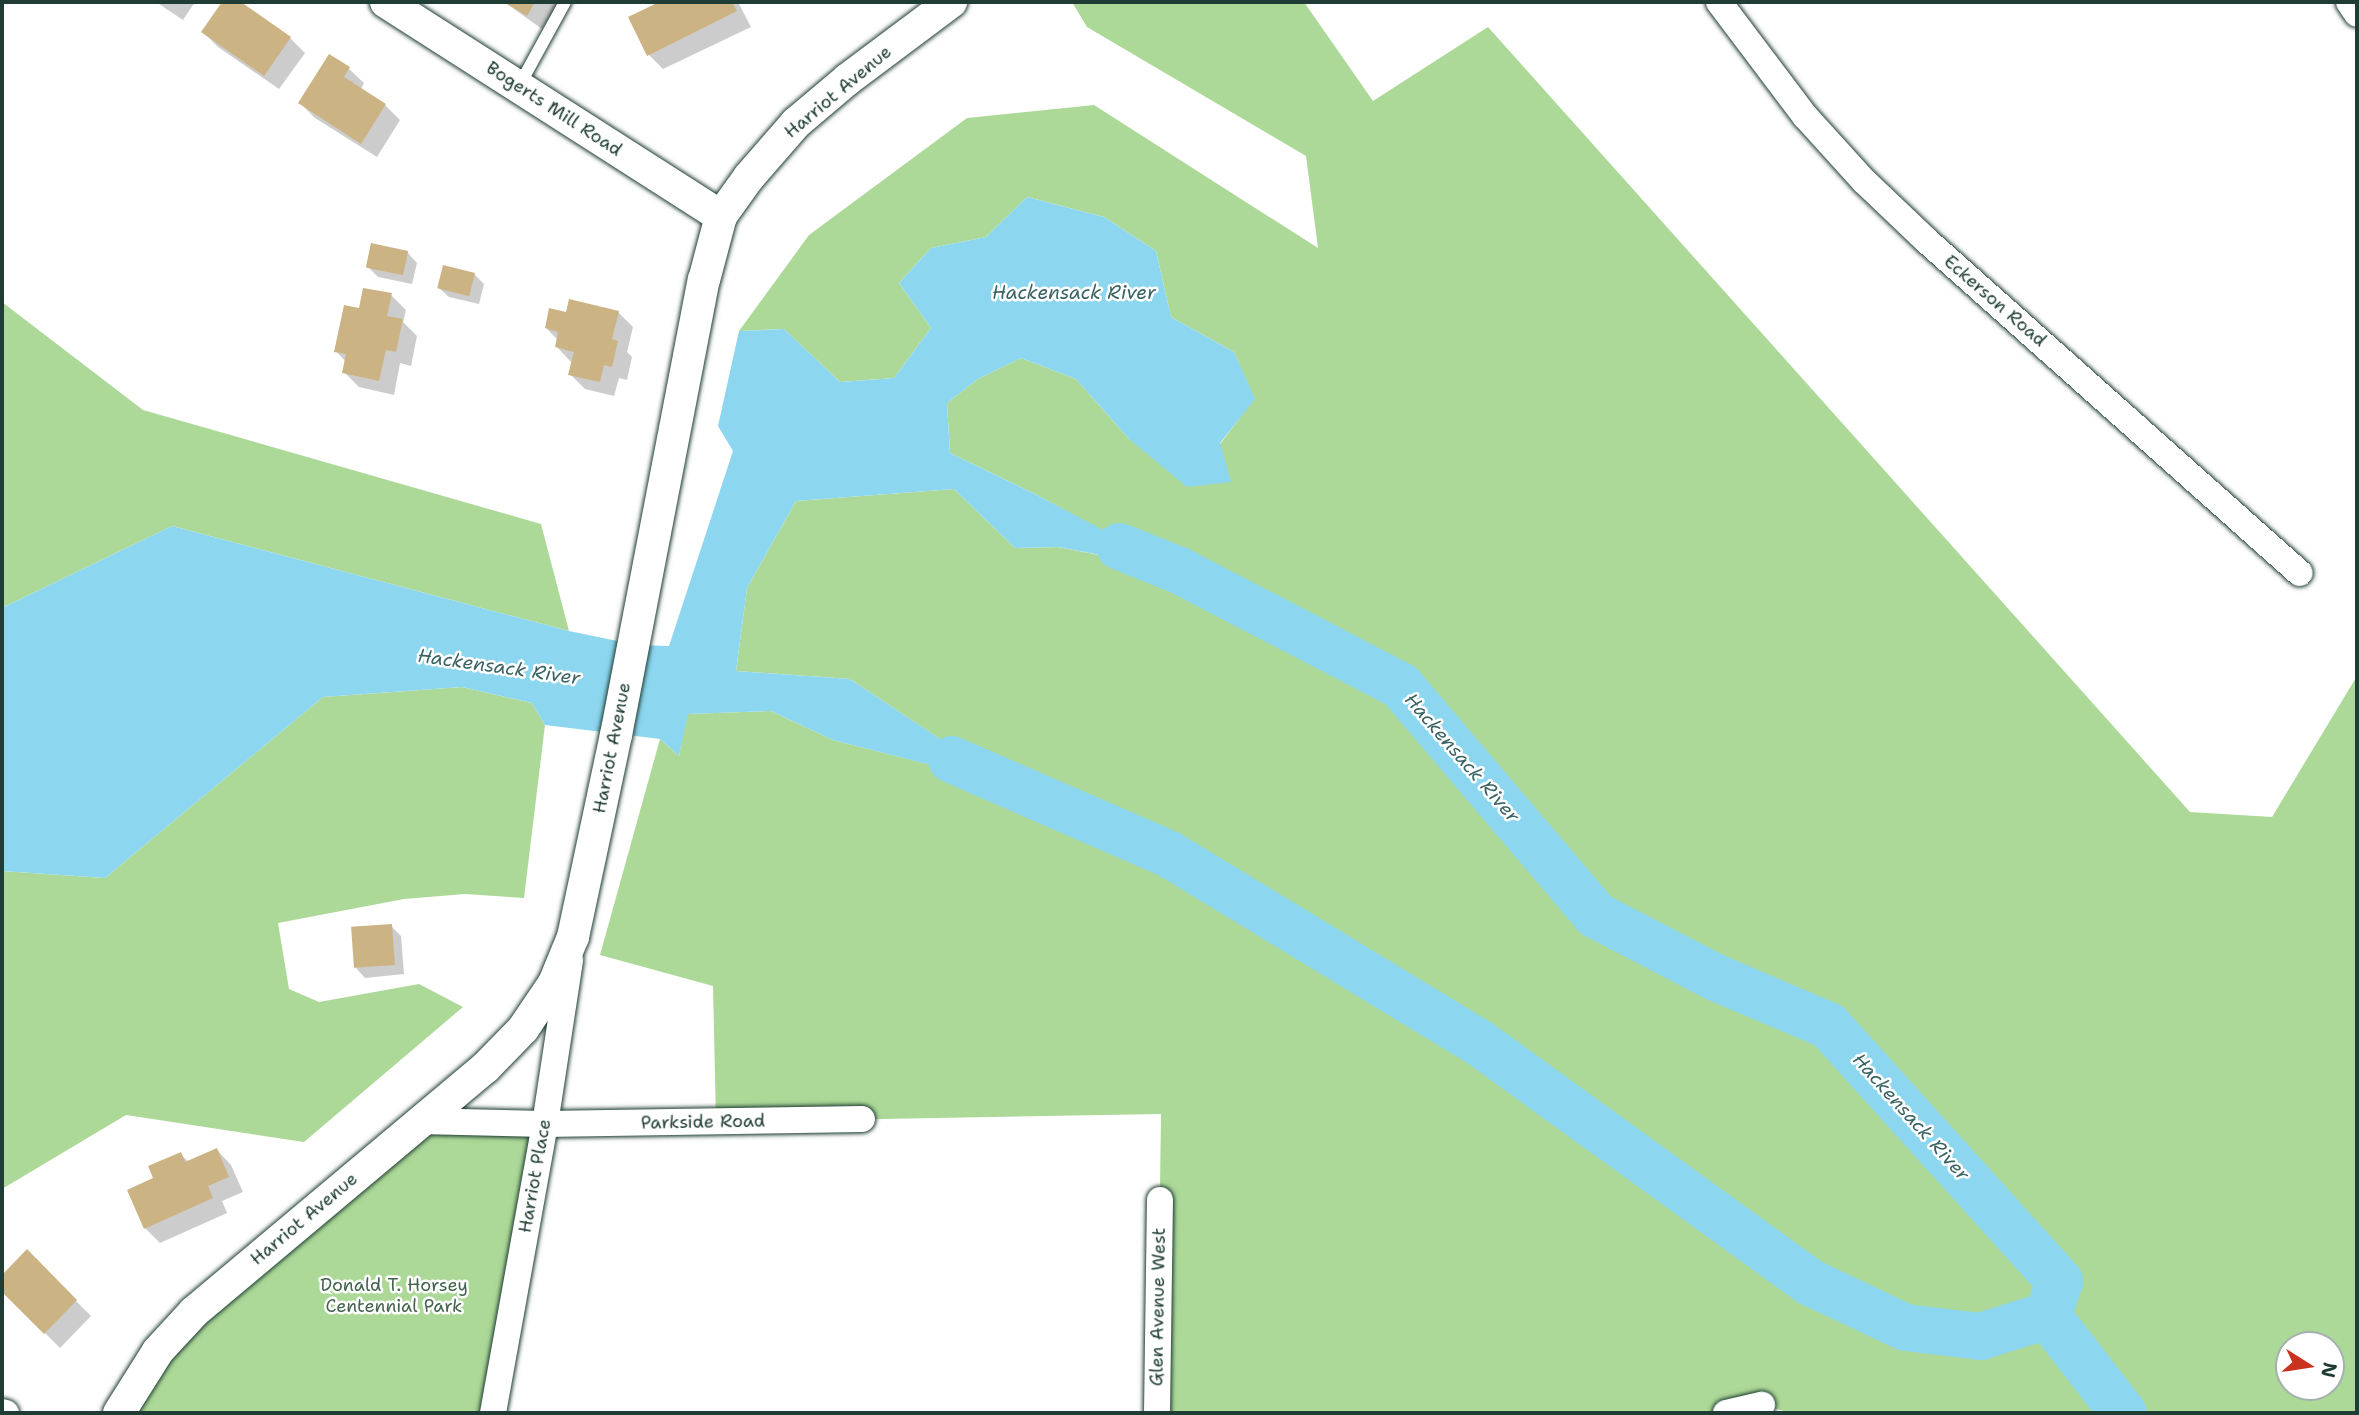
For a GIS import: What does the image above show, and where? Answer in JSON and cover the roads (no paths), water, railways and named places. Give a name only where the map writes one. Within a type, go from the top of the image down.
[{"type":"street","name":"Bogerts Mill Road","points":[[386,2],[721,216]]},
{"type":"street","name":"Harriot Avenue","points":[[119,1413],[158,1351],[194,1312],[485,1068],[523,1028],[554,983],[573,937],[616,735],[705,280],[721,216],[749,177],[796,123],[848,79],[951,2]]},
{"type":"street","name":"Eckerson Road","points":[[1719,2],[1750,47],[1805,116],[1864,181],[1927,241],[2299,573]]},
{"type":"street","points":[[2349,2],[2357,14]]},
{"type":"street","name":"Harriot Place","points":[[493,1413],[545,1124],[573,937]]},
{"type":"street","name":"Parkside Road","points":[[419,1121],[545,1124],[862,1119]]},
{"type":"street","name":"Glen Avenue West","points":[[1157,1413],[1160,1200]]},
{"type":"street","points":[[1726,1413],[1762,1405]]},
{"type":"lane","points":[[519,86],[565,2]]},
{"type":"water","points":[[1027,197],[1104,217],[1156,251],[1171,317],[1234,352],[1255,399],[1220,443],[1231,482],[1187,487],[1129,439],[1076,379],[1021,358],[978,379],[947,403],[950,453],[1035,494],[1179,570],[1058,547],[1015,548],[954,489],[796,501],[747,588],[736,671],[850,679],[1009,785],[833,740],[771,711],[688,714],[679,756],[660,739],[545,725],[532,703],[462,687],[323,697],[105,878],[2,871],[2,608],[172,526],[569,631],[637,645],[669,646],[733,451],[718,426],[739,331],[784,329],[840,382],[894,378],[931,328],[899,283],[931,248],[986,237]]},
{"type":"waterway","name":"Hackensack River","points":[[1119,546],[1179,570],[1400,685],[1596,915],[1715,977],[1828,1025],[2059,1281],[2047,1315],[2123,1413]]},
{"type":"waterway","points":[[951,759],[1169,854],[1477,1041],[1808,1281],[1905,1327],[1980,1336],[2047,1315]]},
{"type":"park label","name":"Donald T. Horsey Centennial Park","points":[[394,1296]]}]
